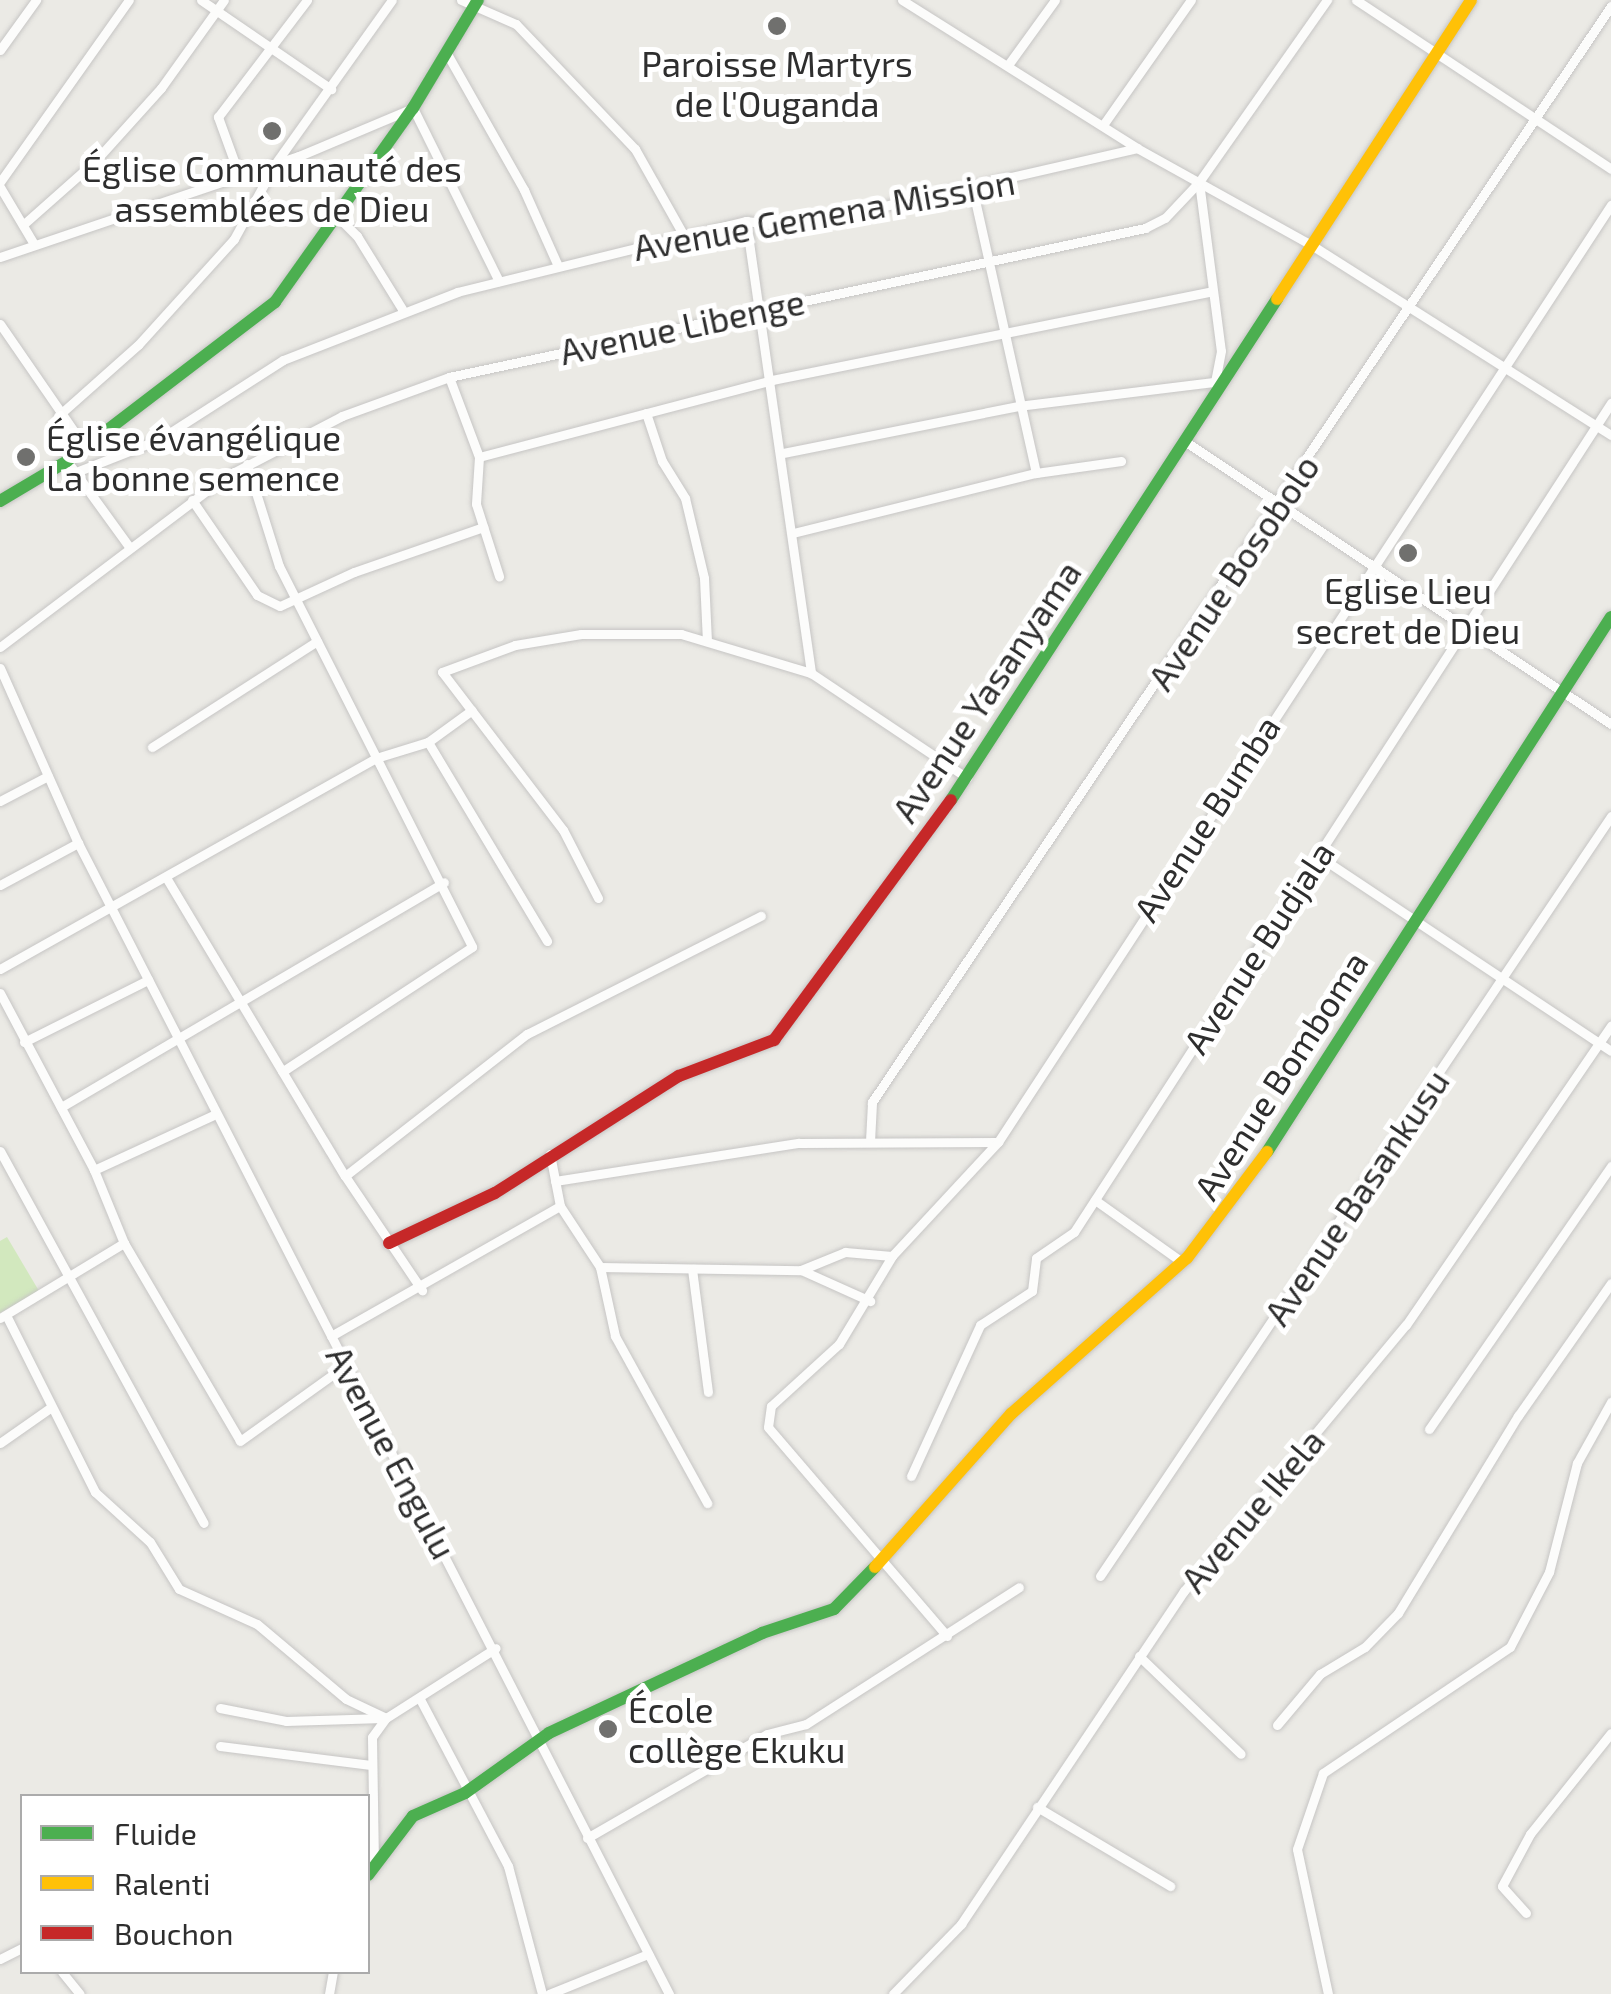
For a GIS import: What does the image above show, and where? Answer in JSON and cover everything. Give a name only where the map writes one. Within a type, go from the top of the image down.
[{"type":"street","points":[[0,50],[36,0]]},
{"type":"street","points":[[34,244],[0,184],[129,0]]},
{"type":"street","points":[[200,0],[274,46],[331,90]]},
{"type":"street","points":[[25,223],[97,160],[161,88],[224,0]]},
{"type":"street","points":[[238,172],[218,117],[307,0]]},
{"type":"street","points":[[58,416],[138,345],[234,239],[275,164],[392,0]]},
{"type":"street","points":[[902,0],[916,4],[1137,148],[1313,246],[1504,363],[1611,436]]},
{"type":"street","points":[[1008,65],[1055,0]]},
{"type":"street","points":[[1103,125],[1192,0]]},
{"type":"street","name":"Avenue Libenge","points":[[0,647],[192,500],[247,464],[342,416],[449,377],[1145,228],[1165,218],[1199,182],[1327,0]]},
{"type":"street","points":[[1356,0],[1611,169]]},
{"type":"street","name":"Avenue Yasanyama","points":[[390,1243],[495,1193],[550,1154],[679,1076],[774,1040],[967,778],[1189,444],[1218,388],[1471,0]]},
{"type":"street","points":[[0,501],[71,467],[85,447],[275,302],[413,108],[471,3],[516,24],[636,149],[684,236]]},
{"type":"street","name":"Avenue Bosobolo","points":[[870,1141],[872,1102],[1277,508],[1611,6]]},
{"type":"street","points":[[446,52],[524,190],[558,266]]},
{"type":"street","points":[[0,258],[238,172],[275,164],[413,108]]},
{"type":"street","points":[[413,108],[499,281]]},
{"type":"street","name":"Avenue Gemena Mission","points":[[71,467],[160,439],[283,360],[402,310],[499,281],[746,221],[793,228],[972,191],[1137,148]]},
{"type":"street","points":[[784,453],[1018,406],[1218,388],[1222,351],[1199,182]]},
{"type":"street","points":[[972,191],[1001,334],[1036,473]]},
{"type":"street","name":"Avenue Bumba","points":[[883,1560],[768,1427],[772,1406],[839,1344],[870,1301],[892,1256],[998,1142],[1504,363],[1611,205]]},
{"type":"street","points":[[336,215],[357,236],[402,310]]},
{"type":"street","points":[[746,221],[784,453],[810,672]]},
{"type":"street","points":[[479,458],[772,380],[1212,292]]},
{"type":"street","points":[[0,324],[58,416],[85,447]]},
{"type":"street","points":[[449,377],[479,458],[476,504],[499,576]]},
{"type":"street","name":"Avenue Budjala","points":[[911,1476],[980,1325],[1032,1291],[1033,1261],[1074,1232],[1611,403]]},
{"type":"street","points":[[646,413],[662,461],[685,498],[704,578],[707,641]]},
{"type":"street","points":[[1189,444],[1277,508],[1611,724]]},
{"type":"street","points":[[793,533],[1036,473],[1121,462]]},
{"type":"street","points":[[247,464],[279,566],[444,882],[472,947],[282,1072]]},
{"type":"street","points":[[71,467],[130,548]]},
{"type":"street","points":[[192,500],[257,595],[280,606],[354,572],[483,526]]},
{"type":"street","name":"Avenue Bomboma","points":[[371,1861],[413,1816],[465,1794],[543,1740],[654,1680],[834,1609],[933,1510],[1010,1414],[1182,1262],[1214,1229],[1258,1165],[1611,617]]},
{"type":"street","points":[[598,898],[563,830],[442,672],[514,646],[581,634],[682,634],[810,672],[967,778]]},
{"type":"street","points":[[152,747],[317,640]]},
{"type":"street","name":"Avenue Engulu","points":[[0,668],[78,843],[496,1648],[587,1838],[668,1994]]},
{"type":"street","points":[[0,969],[114,911],[376,758],[428,742],[472,710]]},
{"type":"street","points":[[428,742],[547,941]]},
{"type":"street","points":[[0,802],[48,776]]},
{"type":"street","name":"Avenue Basankusu","points":[[1100,1576],[1611,816]]},
{"type":"street","points":[[0,885],[78,843]]},
{"type":"street","points":[[1318,855],[1611,1051]]},
{"type":"street","points":[[168,879],[244,998],[282,1072],[344,1176],[422,1290]]},
{"type":"street","points":[[62,1107],[444,882]]},
{"type":"street","points":[[344,1176],[526,1034],[762,916]]},
{"type":"street","points":[[24,1042],[148,980]]},
{"type":"street","points":[[0,993],[94,1170],[124,1243],[240,1441],[346,1365]]},
{"type":"street","name":"Avenue Ikela","points":[[893,1994],[961,1924],[1184,1591],[1406,1325],[1611,1026]]},
{"type":"street","points":[[94,1170],[216,1114]]},
{"type":"street","points":[[555,1180],[799,1143],[998,1142]]},
{"type":"street","points":[[0,1151],[65,1279],[204,1523]]},
{"type":"street","points":[[550,1154],[560,1206],[600,1267],[615,1336],[708,1503]]},
{"type":"street","points":[[1428,1429],[1611,1166]]},
{"type":"street","points":[[1095,1200],[1182,1262]]},
{"type":"street","points":[[331,1336],[422,1290],[560,1206]]},
{"type":"street","points":[[124,1243],[3,1317],[95,1492],[150,1542],[179,1588],[257,1624],[346,1699],[386,1718]]},
{"type":"street","points":[[600,1267],[801,1270],[845,1252],[892,1256]]},
{"type":"street","points":[[692,1270],[708,1392]]},
{"type":"street","points":[[801,1270],[870,1301]]},
{"type":"street","points":[[1278,1725],[1320,1674],[1365,1647],[1398,1613],[1518,1416],[1611,1283]]},
{"type":"street","points":[[1328,1994],[1297,1849],[1324,1773],[1510,1647],[1549,1572],[1577,1464],[1611,1402]]},
{"type":"street","points":[[0,1443],[50,1408]]},
{"type":"street","points":[[883,1560],[947,1636]]},
{"type":"street","points":[[587,1838],[767,1734],[806,1724],[1018,1587]]},
{"type":"street","points":[[220,1708],[286,1722],[386,1718],[422,1701],[496,1648]]},
{"type":"street","points":[[1139,1656],[1241,1754]]},
{"type":"street","points":[[422,1701],[465,1794],[513,1878],[542,1994]]},
{"type":"street","points":[[371,1861],[372,1737],[386,1718]]},
{"type":"street","points":[[1526,1913],[1502,1886],[1530,1834],[1611,1734]]},
{"type":"street","points":[[220,1746],[370,1765]]},
{"type":"street","points":[[1037,1807],[1170,1886]]},
{"type":"street","points":[[550,1994],[648,1954]]},
{"type":"street","points":[[64,1974],[80,1994]]},
{"type":"green space","points":[[7,1237],[39,1291],[0,1313],[0,1241]]},
{"type":"traffic: fast","points":[[0,501],[67,461],[275,302],[413,108],[478,0]]},
{"type":"traffic: fast","points":[[951,800],[1277,299]]},
{"type":"traffic: fast","points":[[1267,1152],[1611,617]]},
{"type":"traffic: fast","points":[[370,1872],[413,1816],[465,1793],[549,1733],[762,1633],[834,1609],[875,1567]]},
{"type":"traffic: slow","points":[[1277,299],[1471,0]]},
{"type":"traffic: slow","points":[[875,1567],[1011,1414],[1187,1258],[1267,1152]]},
{"type":"traffic: jam","points":[[389,1243],[495,1193],[679,1076],[774,1040],[951,800]]},
{"type":"place","name":"Paroisse Martyrs de l'Ouganda","points":[[777,26]]},
{"type":"place","name":"Église Communauté des assemblées de Dieu","points":[[272,131]]},
{"type":"place","name":"Église évangélique La bonne semence","points":[[26,457]]},
{"type":"place","name":"Eglise Lieu secret de Dieu","points":[[1408,553]]},
{"type":"place","name":"École collège Ekuku","points":[[608,1729]]}]
